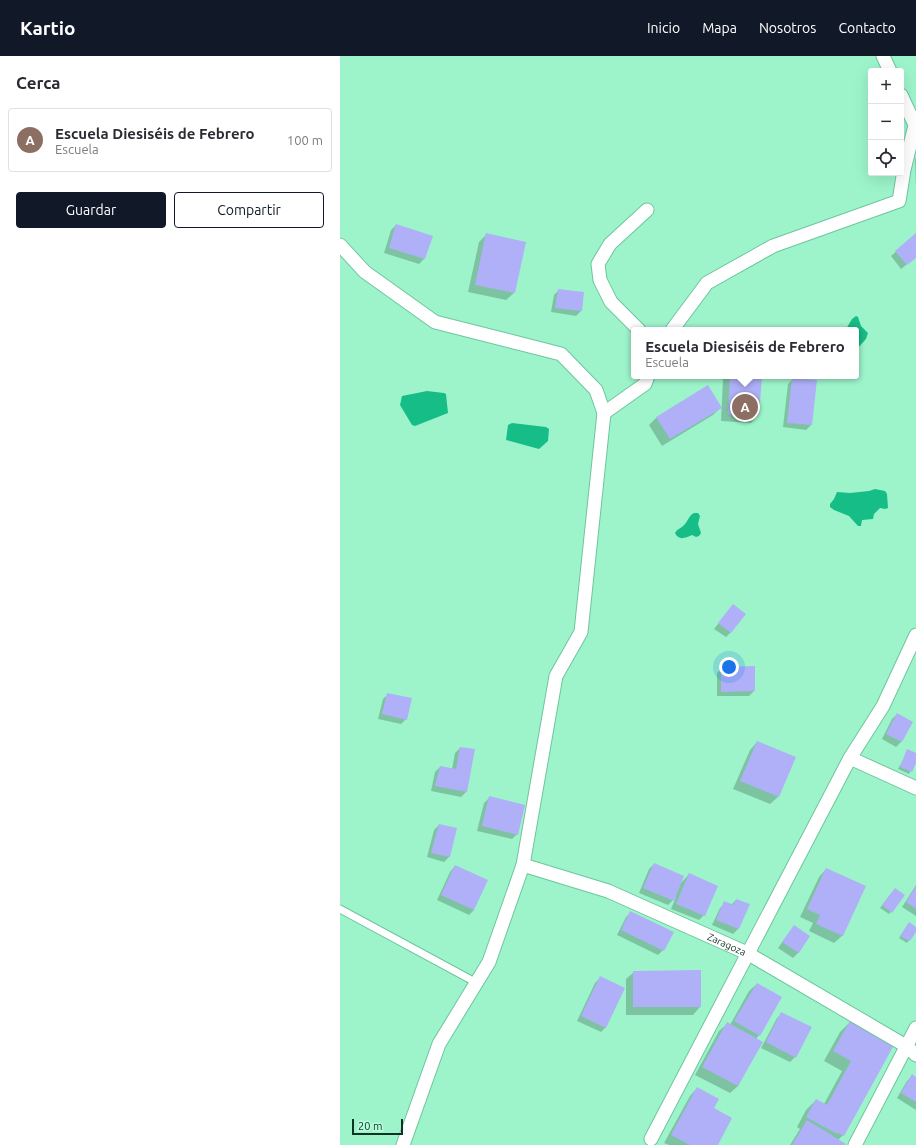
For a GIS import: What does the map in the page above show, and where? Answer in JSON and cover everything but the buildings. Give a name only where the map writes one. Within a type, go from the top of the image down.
[{"type":"street","points":[[883,56],[889,68]]},
{"type":"street","points":[[674,327],[707,284],[773,246],[899,201],[904,170],[915,125],[904,101]]},
{"type":"street","points":[[637,327],[611,302],[600,280],[598,264],[610,244],[647,210]]},
{"type":"street","points":[[340,245],[365,272],[435,322],[561,354],[596,390],[604,413],[581,632],[556,676],[523,865],[489,962],[439,1044],[403,1145]]},
{"type":"street","points":[[604,413],[645,384],[647,379]]},
{"type":"street","points":[[651,1139],[850,758],[883,706],[916,635]]},
{"type":"street","points":[[850,758],[916,788]]},
{"type":"street","name":"Zaragoza","points":[[523,865],[608,891],[747,953],[911,1050]]},
{"type":"street","points":[[855,1145],[911,1050],[916,1028]]},
{"type":"lane","points":[[340,909],[476,983]]},
{"type":"shaded area","points":[[856,316],[858,317],[861,326],[868,333],[866,339],[859,347],[859,327],[847,327],[852,319]]},
{"type":"shaded area","points":[[427,391],[446,394],[448,413],[415,426],[412,425],[400,405],[402,396]]},
{"type":"shaded area","points":[[512,423],[546,427],[549,429],[548,441],[539,449],[506,440],[508,425]]},
{"type":"shaded area","points":[[875,489],[885,491],[887,494],[888,508],[880,508],[874,514],[873,519],[862,520],[861,526],[858,526],[849,516],[830,507],[830,504],[837,492],[850,493]]},
{"type":"shaded area","points":[[694,513],[698,513],[700,516],[698,524],[701,533],[699,536],[696,537],[692,535],[685,538],[678,537],[675,533]]},
{"type":"place","name":"Escuela Diesiséis de Febrero","points":[[745,407]]}]
